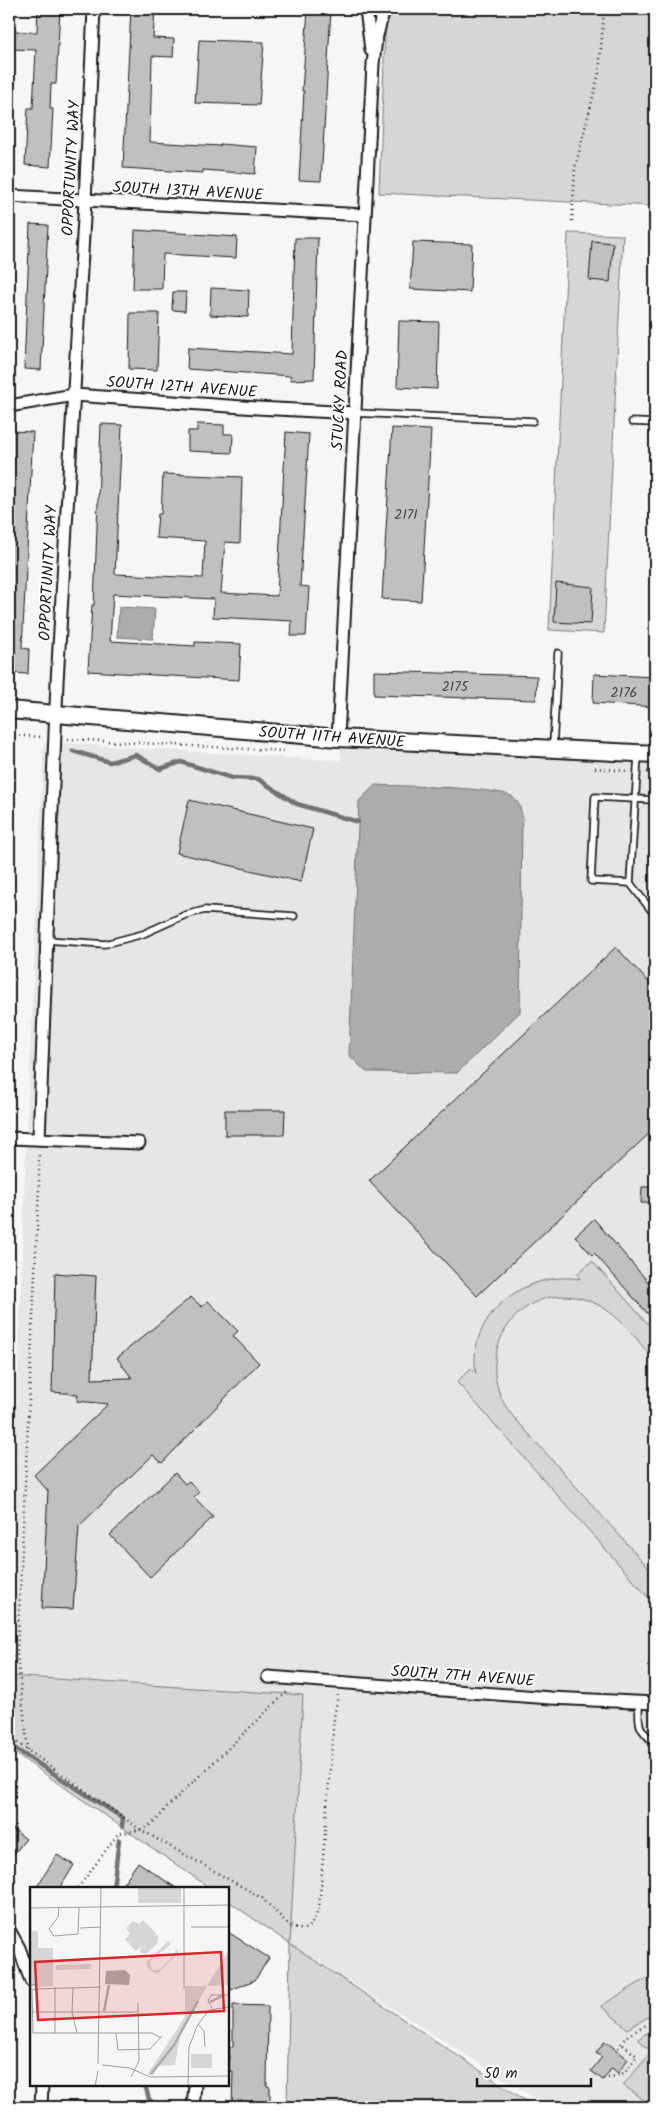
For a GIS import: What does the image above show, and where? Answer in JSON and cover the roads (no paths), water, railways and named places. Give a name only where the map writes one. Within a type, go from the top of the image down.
[{"type":"street","name":"OPPORTUNITY WAY","points":[[39,1139],[56,714],[94,9]]},
{"type":"street","name":"STUCKY ROAD","points":[[366,9],[373,64]]},
{"type":"street","name":"STUCKY ROAD","points":[[338,738],[373,64],[376,40],[384,9]]},
{"type":"street","name":"SOUTH 13TH AVENUE","points":[[9,196],[365,215]]},
{"type":"street","name":"SOUTH 12TH AVENUE","points":[[9,406],[74,395],[355,413]]},
{"type":"street","name":"SOUTH 11TH AVENUE","points":[[9,710],[338,738],[655,754]]},
{"type":"street","points":[[9,1138],[139,1143]]},
{"type":"street","name":"SOUTH 7TH AVENUE","points":[[268,1677],[655,1703]]},
{"type":"street","points":[[9,1930],[20,1948],[30,1978]]},
{"type":"street","points":[[41,2107],[42,2086]]},
{"type":"street","points":[[193,2107],[195,2086]]},
{"type":"lane","points":[[355,413],[533,421]]},
{"type":"lane","points":[[632,422],[655,423]]},
{"type":"lane","points":[[553,748],[558,653]]},
{"type":"lane","points":[[638,753],[630,883],[655,914]]},
{"type":"lane","points":[[630,883],[591,881],[595,797],[655,800]]},
{"type":"lane","points":[[47,940],[105,944],[143,934],[185,915],[205,910],[294,916]]},
{"type":"lane","points":[[639,1702],[638,1724],[644,1734],[655,1744]]},
{"type":"waterway","points":[[73,751],[110,762],[136,755],[160,769],[181,762],[232,778],[258,779],[297,804],[358,822]]},
{"type":"waterway","points":[[9,1745],[123,1818],[122,1826]]},
{"type":"waterway","points":[[113,1887],[119,1840]]},
{"type":"waterway","points":[[145,2086],[149,2099],[157,2107]]}]
